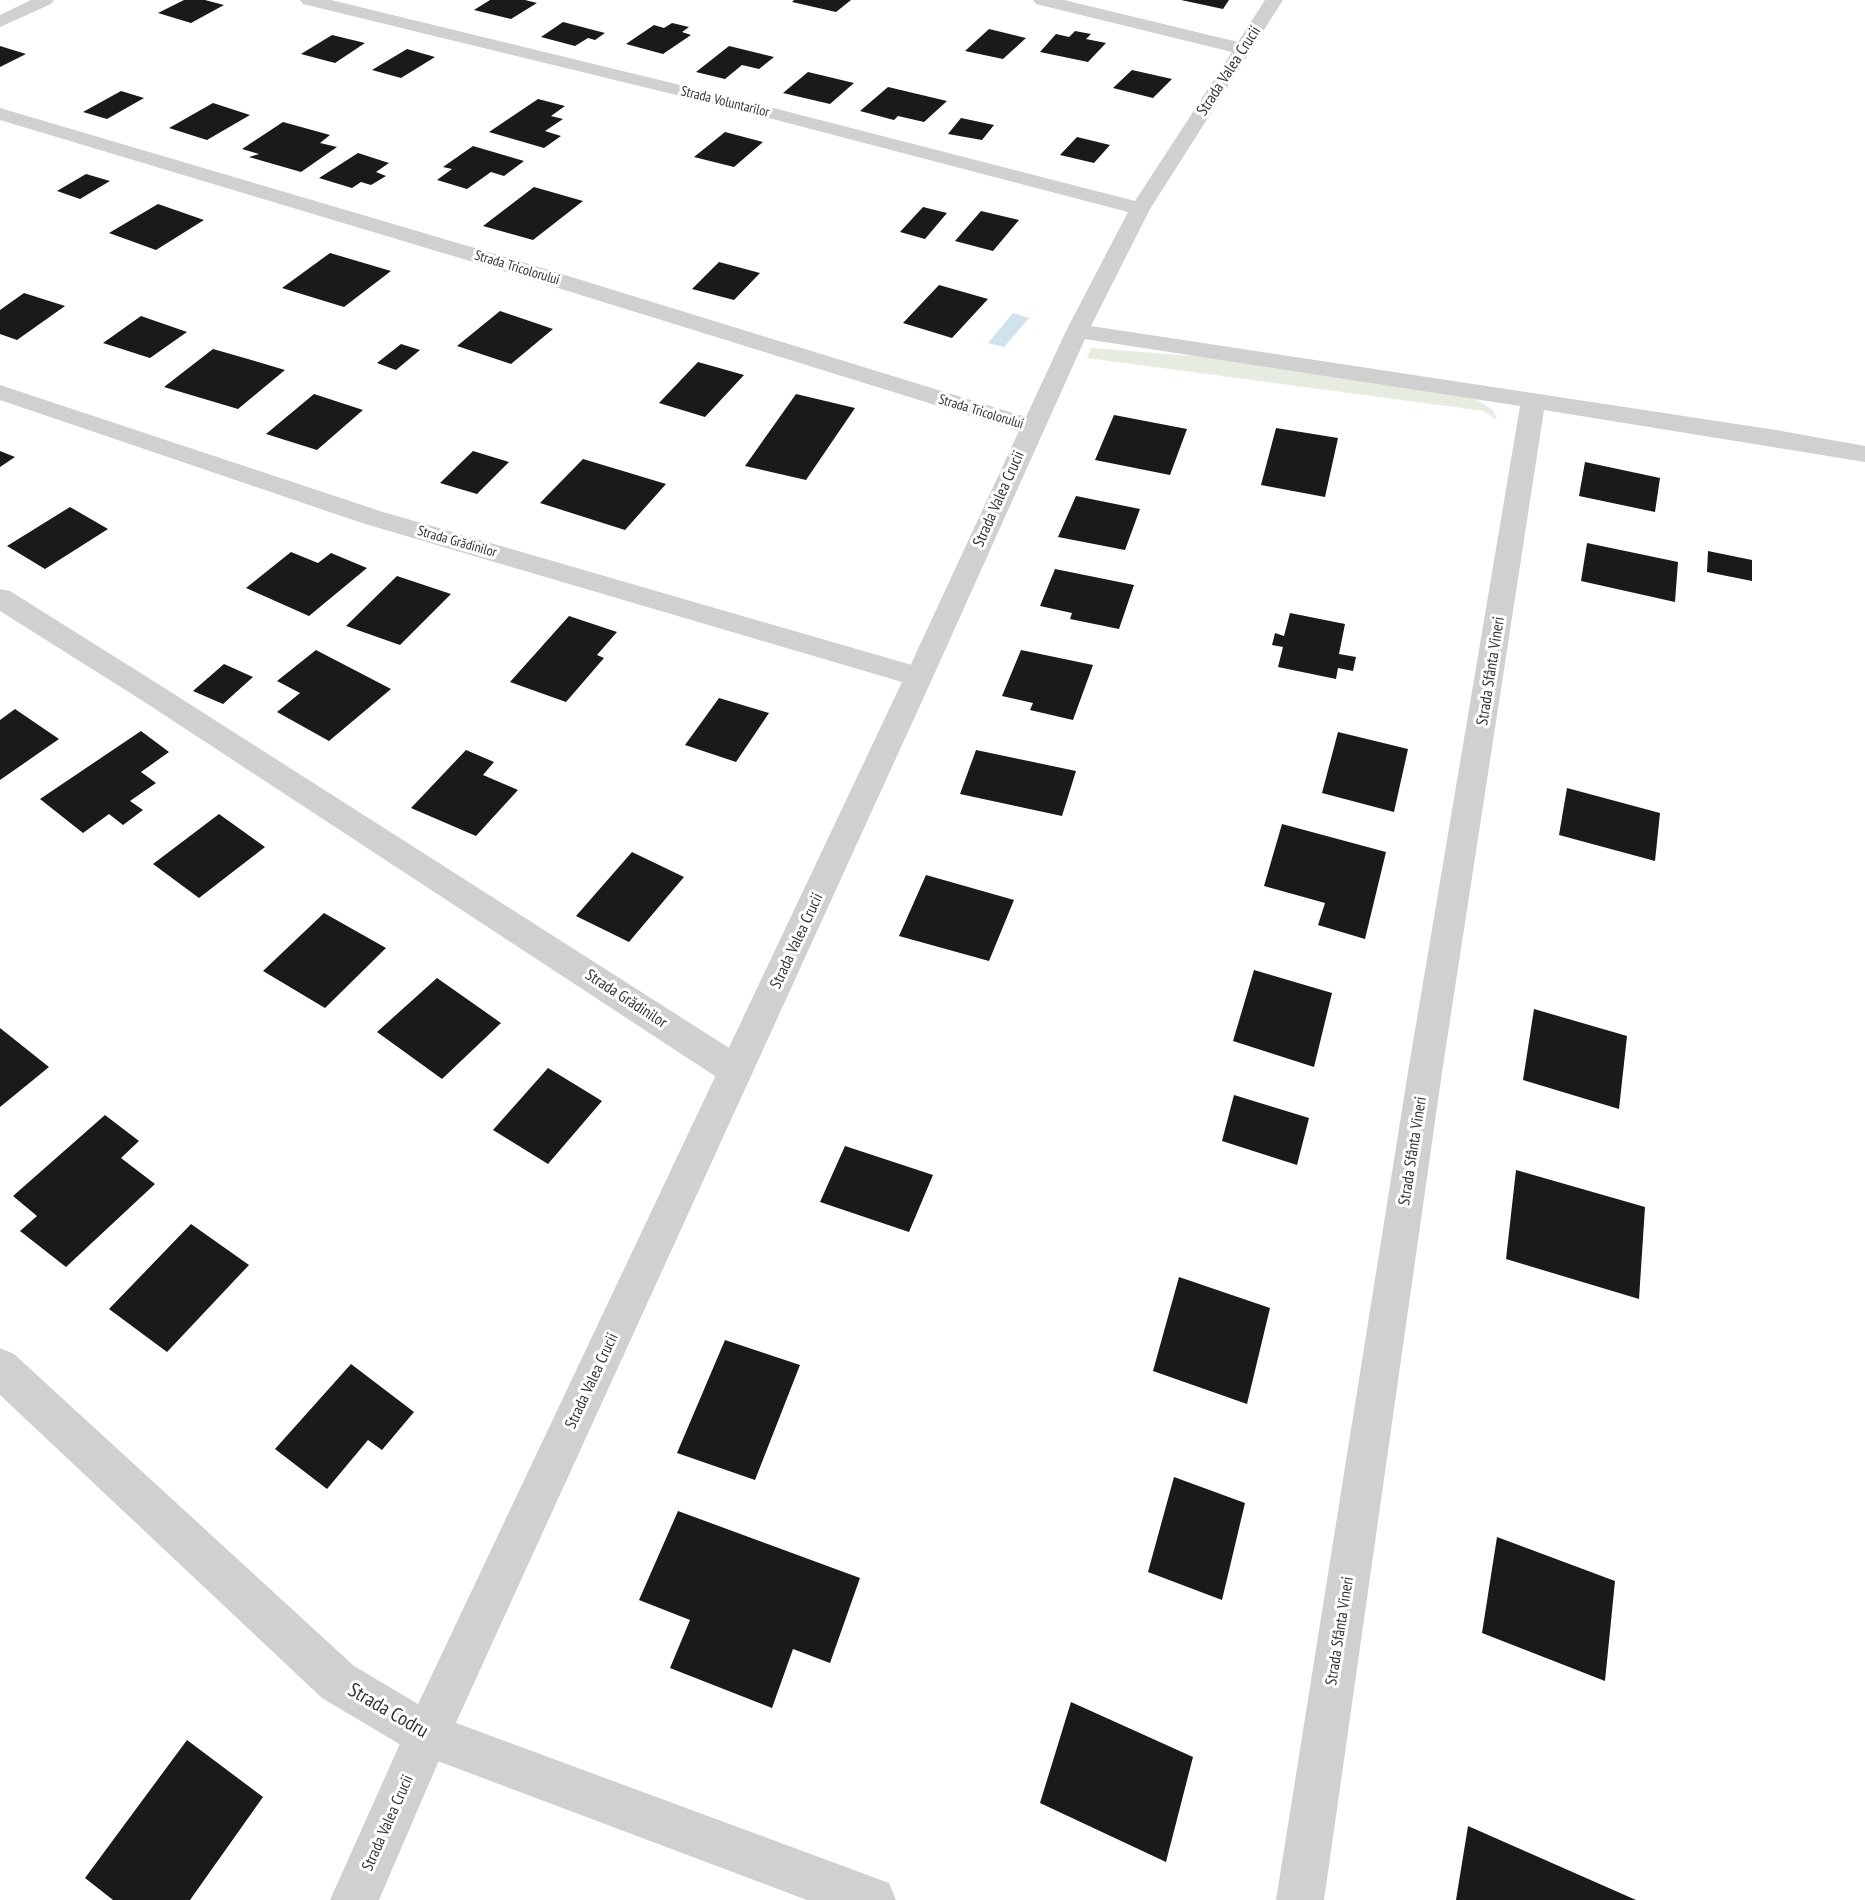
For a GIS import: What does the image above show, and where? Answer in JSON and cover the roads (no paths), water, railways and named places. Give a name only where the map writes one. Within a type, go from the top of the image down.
[{"type":"street","points":[[0,22],[45,0]]},
{"type":"street","name":"Strada Voluntarilor","points":[[309,0],[747,107],[1140,209]]},
{"type":"street","points":[[1042,0],[1085,4],[1243,49]]},
{"type":"street","name":"Strada Valea Crucii","points":[[354,1900],[427,1735],[919,677],[1077,331],[1140,209],[1274,0]]},
{"type":"street","name":"Strada Tricolorului","points":[[0,114],[521,269],[1032,427]]},
{"type":"street","points":[[1077,331],[1533,403],[1776,438],[1865,454]]},
{"type":"street","name":"Strada Grădinilor","points":[[0,392],[371,517],[919,677]]},
{"type":"street","name":"Strada Sfânta Vineri","points":[[1300,1900],[1425,1072],[1533,403]]},
{"type":"street","name":"Strada Grădinilor","points":[[0,598],[156,696],[736,1071]]},
{"type":"street","name":"Strada Codru","points":[[0,1368],[338,1682],[427,1735],[872,1900]]},
{"type":"water","points":[[1013,313],[1029,318],[1004,347],[988,343]]}]
